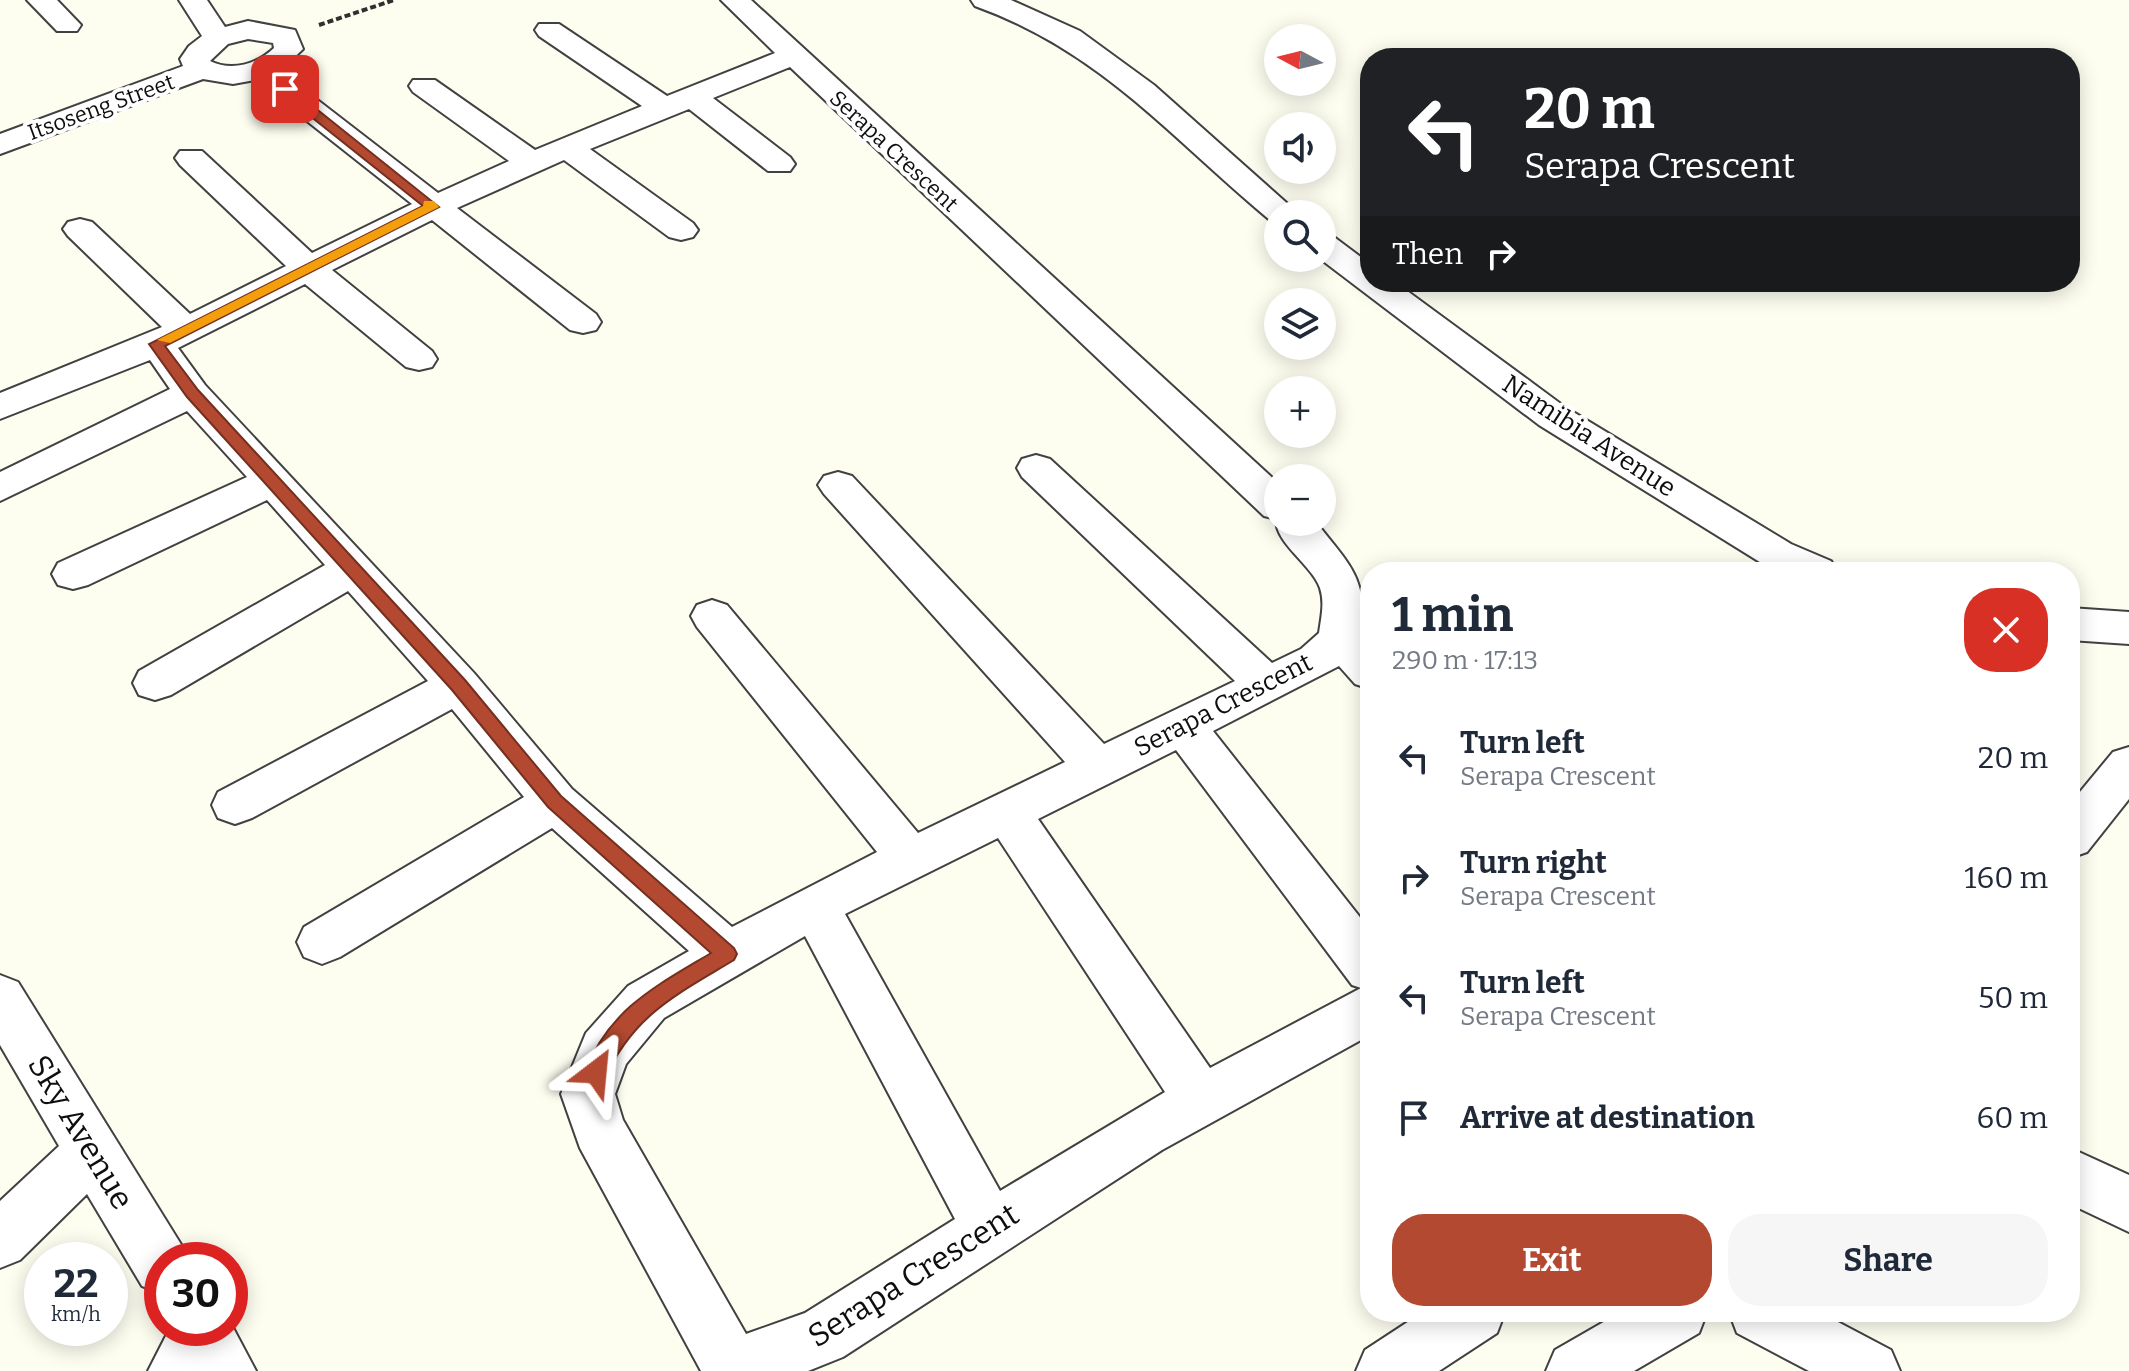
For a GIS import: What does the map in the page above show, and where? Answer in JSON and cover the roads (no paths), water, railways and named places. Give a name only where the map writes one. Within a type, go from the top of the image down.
[{"type":"street","points":[[41,0],[67,25]]},
{"type":"street","points":[[193,0],[218,38]]},
{"type":"street","name":"Serapa Crescent","points":[[735,0],[1264,493]]},
{"type":"street","points":[[985,0],[1035,18],[1092,49],[1128,76],[1172,119],[1267,200]]},
{"type":"street","points":[[248,30],[285,36],[289,42],[284,57],[260,70],[230,75],[203,69],[195,59],[199,52],[218,38],[248,30]]},
{"type":"street","points":[[549,30],[677,101],[779,164]]},
{"type":"street","points":[[0,407],[171,337],[432,207],[567,147],[792,56]]},
{"type":"street","name":"Itsoseng Street","points":[[0,145],[203,69]]},
{"type":"street","points":[[260,70],[583,322]]},
{"type":"street","points":[[424,86],[533,163]]},
{"type":"street","points":[[567,147],[681,230]]},
{"type":"street","points":[[191,158],[310,270],[419,359]]},
{"type":"street","points":[[80,229],[171,337],[192,393],[458,685],[555,802],[727,954]]},
{"type":"street","name":"Namibia Avenue","points":[[1336,255],[1360,273]]},
{"type":"street","name":"Namibia Avenue","points":[[1386,292],[1552,416],[1794,562]]},
{"type":"street","points":[[0,488],[192,393]]},
{"type":"street","points":[[1036,468],[1267,685]]},
{"type":"street","points":[[73,574],[271,482]]},
{"type":"street","points":[[838,485],[1098,768]]},
{"type":"street","name":"Serapa Crescent","points":[[1305,536],[1339,581],[1355,655],[1316,661],[814,906],[727,954],[646,1002],[605,1050],[588,1094],[599,1130],[733,1370],[777,1356],[822,1336],[990,1228],[1201,1100],[1360,1013]]},
{"type":"street","points":[[155,683],[350,570]]},
{"type":"street","points":[[712,616],[911,859]]},
{"type":"street","points":[[2080,625],[2129,628]]},
{"type":"street","points":[[235,805],[458,685]]},
{"type":"street","points":[[1183,726],[1360,956]]},
{"type":"street","points":[[2080,826],[2129,765]]},
{"type":"street","points":[[322,942],[555,802]]},
{"type":"street","points":[[1007,812],[1201,1100]]},
{"type":"street","points":[[814,906],[990,1228]]},
{"type":"street","name":"Sky Avenue","points":[[0,998],[148,1242]]},
{"type":"street","points":[[0,1240],[93,1151]]},
{"type":"street","points":[[2080,1180],[2129,1204]]},
{"type":"street","points":[[1386,1371],[1461,1322]]},
{"type":"street","points":[[1576,1371],[1661,1322]]},
{"type":"street","points":[[1777,1322],[1870,1371]]}]
